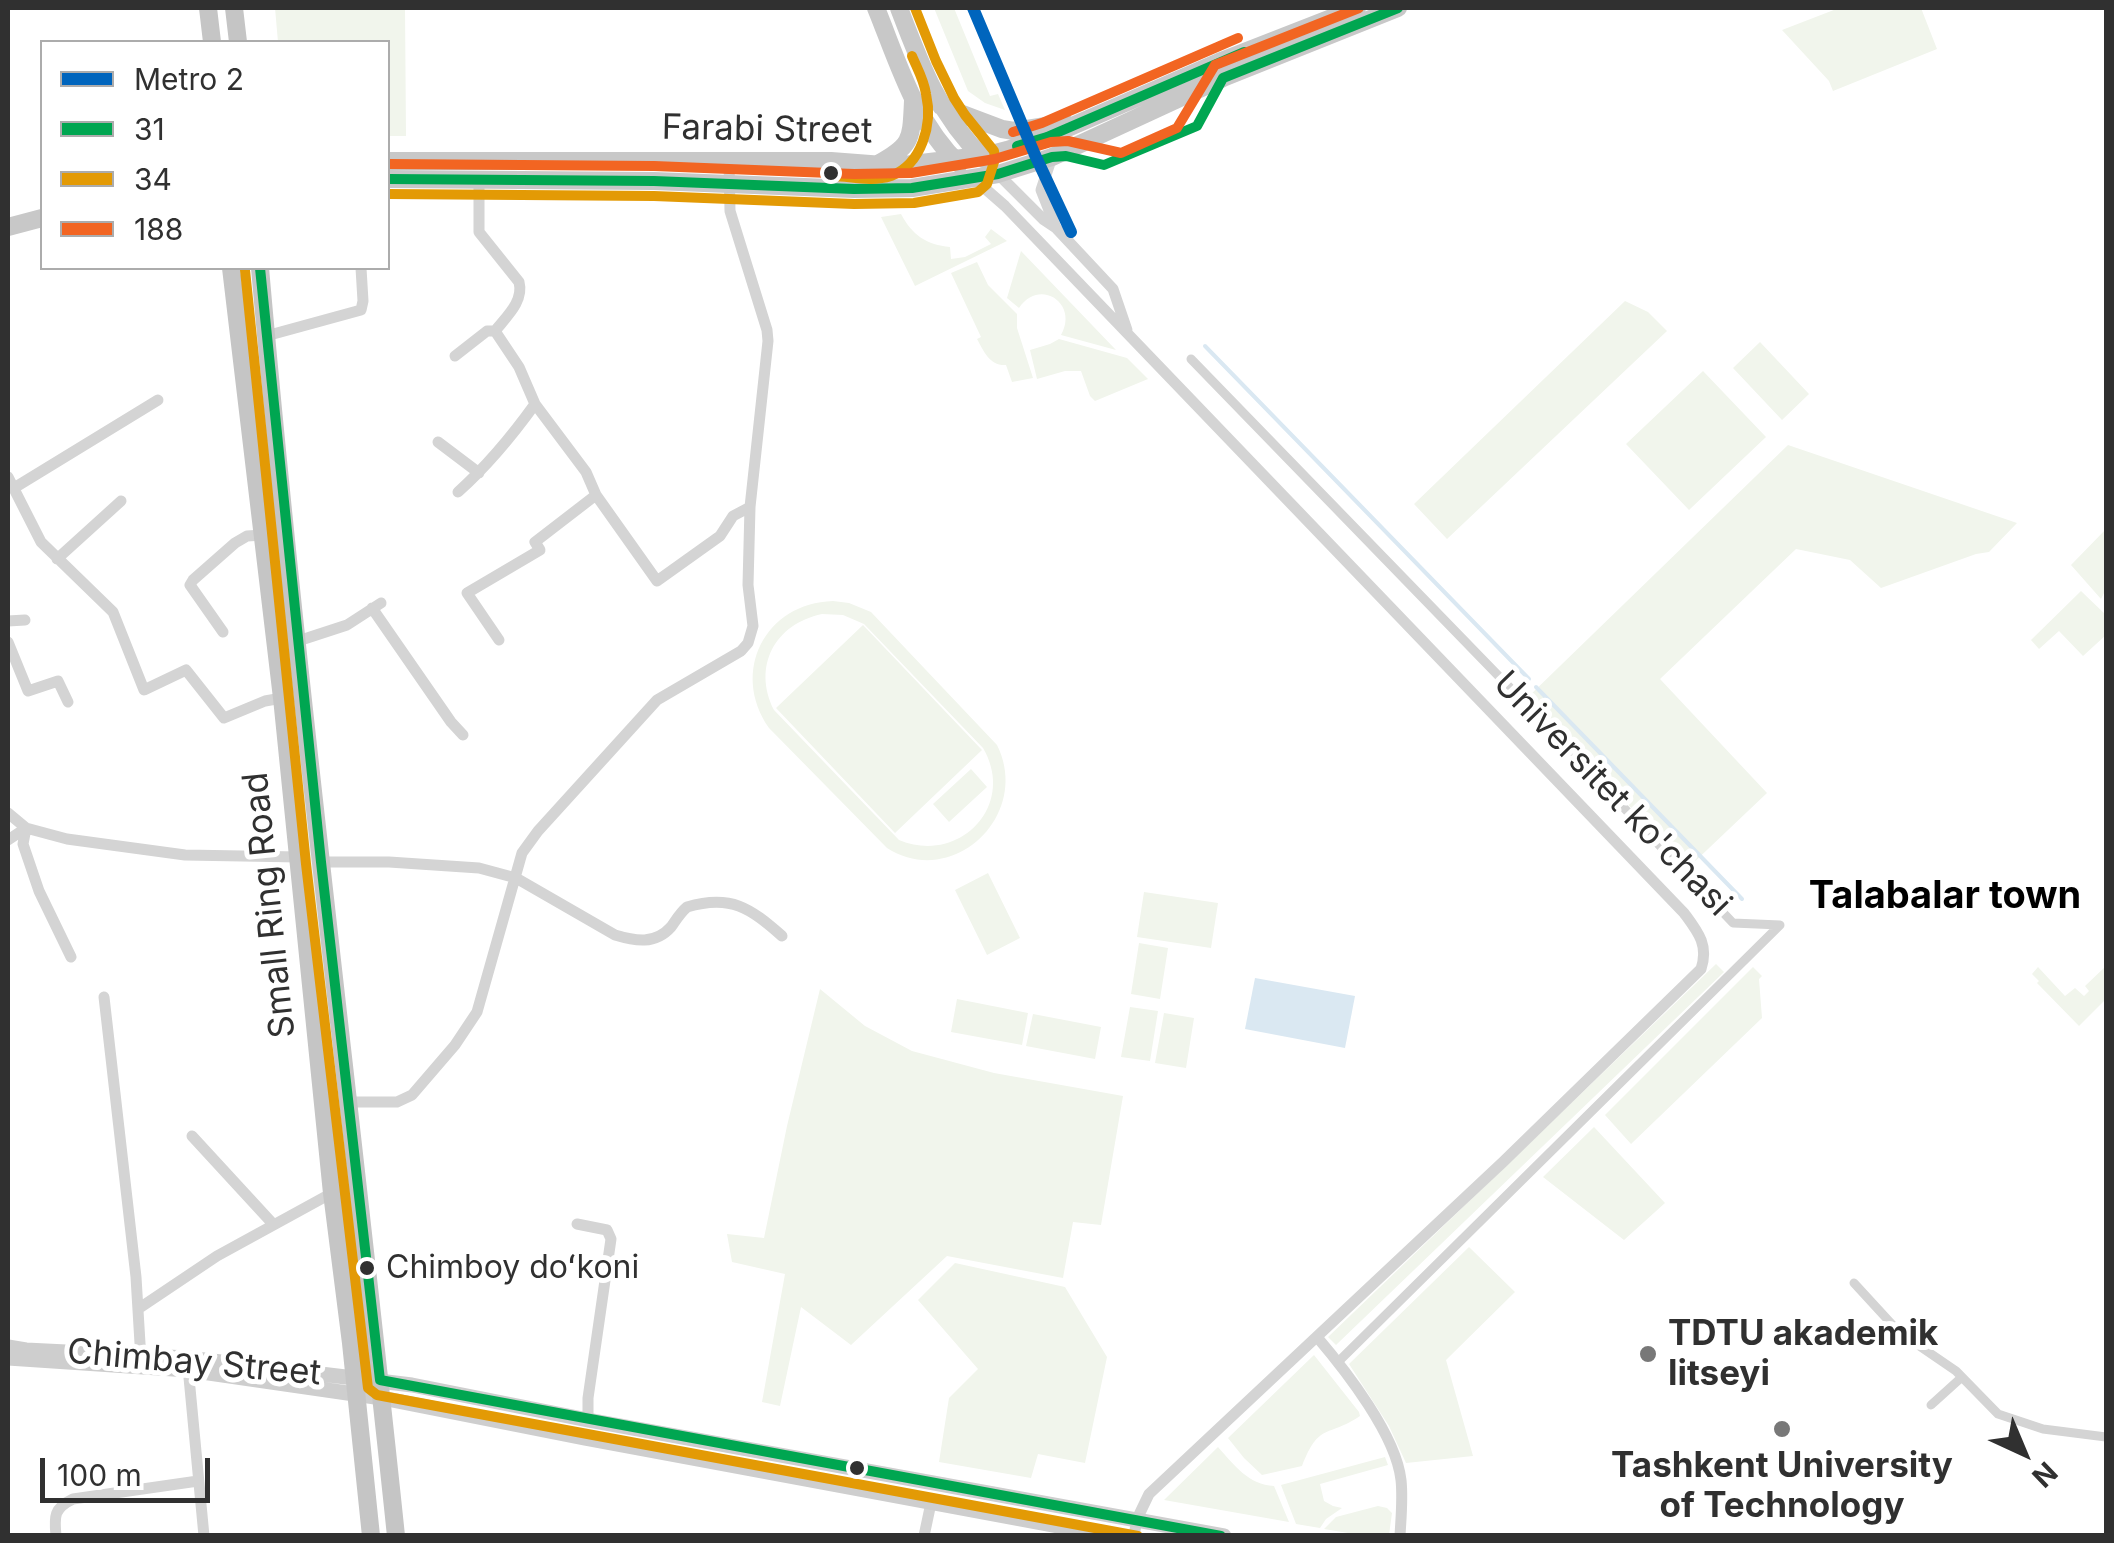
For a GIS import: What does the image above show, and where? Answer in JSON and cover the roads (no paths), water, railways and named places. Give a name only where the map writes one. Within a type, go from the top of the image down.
[{"type":"highway","points":[[208,8],[212,40]]},
{"type":"highway","points":[[234,8],[238,40]]},
{"type":"highway","name":"Small Ring Road","points":[[231,270],[282,698],[370,1536]]},
{"type":"highway","name":"Small Ring Road","points":[[260,270],[396,1536]]},
{"type":"highway","points":[[315,1034],[340,1031]]},
{"type":"main road","points":[[876,8],[913,100],[938,141],[974,178]]},
{"type":"main road","points":[[899,8],[941,106],[958,132],[998,174]]},
{"type":"main road","name":"Farabi Street","points":[[390,162],[729,160],[854,161],[896,166],[980,156],[1047,137],[1219,62],[1357,8]]},
{"type":"main road","points":[[974,178],[1052,157],[1223,78],[1398,8]]},
{"type":"main road","points":[[878,164],[907,144],[913,100]]},
{"type":"main road","points":[[941,106],[1002,130],[1081,121]]},
{"type":"main road","points":[[974,178],[980,156]]},
{"type":"main road","name":"Farabi Street","points":[[390,180],[729,183],[854,190],[912,188],[974,178]]},
{"type":"main road","points":[[8,227],[40,219]]},
{"type":"main road","points":[[8,239],[40,231]]},
{"type":"main road","name":"Chimbay Street","points":[[8,1347],[140,1362]]},
{"type":"main road","name":"Chimbay Street","points":[[8,1358],[188,1364],[381,1389]]},
{"type":"main road","points":[[381,1389],[772,1453],[1135,1528],[1224,1536]]},
{"type":"main road","points":[[381,1389],[584,1438],[1112,1536]]},
{"type":"main road","points":[[584,1438],[588,1420]]},
{"type":"main road","points":[[768,1472],[772,1453]]},
{"type":"street","points":[[1052,157],[1041,190],[1056,228]]},
{"type":"street","points":[[350,1102],[396,1102],[412,1096],[477,1012],[522,853],[538,831],[657,700],[741,652],[748,643],[753,626],[748,585],[750,507],[768,341],[730,211],[729,160]]},
{"type":"street","name":"Universitet ko'chasi","points":[[998,174],[1113,289],[1128,334]]},
{"type":"street","points":[[455,356],[487,331],[495,330],[522,292],[519,282],[480,232],[480,178]]},
{"type":"street","name":"Universitet ko'chasi","points":[[974,178],[1684,913],[1704,946],[1701,969],[1490,1175],[1149,1494],[1135,1528]]},
{"type":"street","points":[[266,336],[360,310],[364,302],[361,270]]},
{"type":"street","points":[[495,330],[519,367],[534,404],[586,472],[596,495],[657,581],[720,536],[733,516],[750,507]]},
{"type":"street","name":"Universitet ko'chasi","points":[[1191,359],[1722,912],[1734,923],[1780,924],[1338,1362]]},
{"type":"street","points":[[158,400],[10,482],[42,542],[113,612],[144,690],[186,670],[224,718],[282,698]]},
{"type":"street","points":[[458,492],[517,429],[534,404]]},
{"type":"street","points":[[438,442],[479,473]]},
{"type":"street","points":[[499,640],[466,593],[540,550],[535,542],[596,495]]},
{"type":"street","points":[[56,559],[120,501]]},
{"type":"street","points":[[223,632],[190,585],[236,542],[247,536],[263,535]]},
{"type":"street","points":[[298,641],[347,625],[376,606],[451,722],[463,734]]},
{"type":"street","points":[[8,621],[25,620]]},
{"type":"street","points":[[8,642],[28,691],[58,681],[68,702]]},
{"type":"street","points":[[8,813],[26,828],[67,839],[186,855],[299,857]]},
{"type":"street","points":[[8,840],[26,828]]},
{"type":"street","points":[[26,828],[23,844],[39,891],[72,957]]},
{"type":"street","points":[[321,862],[350,860],[480,868],[516,878],[615,935],[631,939],[653,940],[666,932],[687,907],[723,901],[750,910],[782,936]]},
{"type":"street","points":[[104,997],[138,1308],[140,1362]]},
{"type":"street","points":[[192,1136],[274,1224]]},
{"type":"street","points":[[138,1308],[218,1256],[332,1193]]},
{"type":"street","points":[[578,1224],[607,1230],[611,1239],[588,1420]]},
{"type":"street","points":[[1854,1283],[1899,1332],[1962,1377],[2003,1417],[2038,1428],[2106,1438]]},
{"type":"street","points":[[1317,1337],[1361,1395],[1395,1455],[1401,1478],[1400,1536]]},
{"type":"street","points":[[188,1364],[204,1536]]},
{"type":"street","points":[[1931,1406],[1962,1377]]},
{"type":"street","points":[[56,1536],[54,1519],[61,1505],[73,1499],[198,1481]]},
{"type":"street","points":[[924,1536],[931,1503]]},
{"type":"waterway","points":[[1205,346],[1529,679]]},
{"type":"waterway","points":[[1536,687],[1742,899]]},
{"type":"metro line","name":"2","points":[[973,8],[1071,232]]},
{"type":"place","name":"Chimboy doʻkoni","points":[[367,1268]]},
{"type":"place","name":"TDTU akademik litseyi","points":[[1648,1354]]},
{"type":"place","name":"Tashkent University of Technology","points":[[1782,1429]]},
{"type":"district","name":"Talabalar town","points":[[1945,897]]}]
